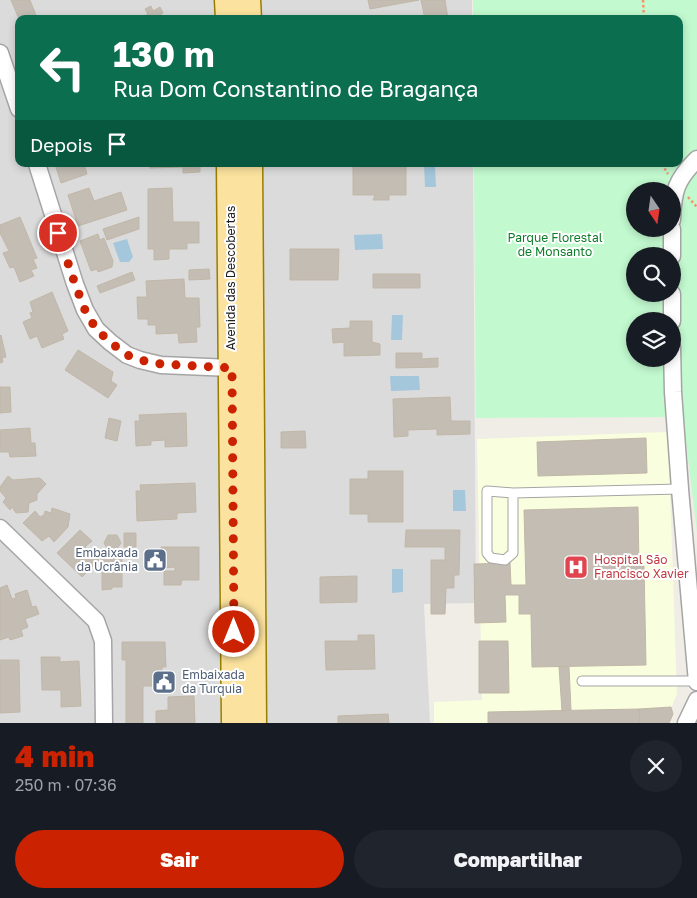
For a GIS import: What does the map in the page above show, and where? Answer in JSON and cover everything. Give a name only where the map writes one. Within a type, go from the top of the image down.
[{"type":"main road","points":[[228,0],[229,15]]},
{"type":"main road","points":[[248,0],[248,15]]},
{"type":"main road","name":"Avenida das Descobertas","points":[[230,167],[234,723]]},
{"type":"main road","name":"Avenida das Descobertas","points":[[249,167],[254,723]]},
{"type":"street","points":[[0,53],[15,97]]},
{"type":"street","points":[[679,182],[687,169],[697,160]]},
{"type":"street","points":[[37,167],[75,284],[85,310],[96,329],[121,351],[140,360],[161,364],[232,368]]},
{"type":"street","points":[[672,367],[680,489],[697,681]]},
{"type":"street","points":[[0,528],[96,621],[103,641],[104,723]]},
{"type":"street","points":[[686,723],[697,700]]},
{"type":"lane","points":[[513,493],[513,553],[506,560],[491,558],[487,552],[487,491],[513,493],[680,489]]},
{"type":"lane","points":[[582,681],[697,681]]},
{"type":"path","points":[[644,0],[644,15]]},
{"type":"shaded area","points":[[0,0],[472,0],[472,15],[15,15],[15,167],[473,167],[476,603],[424,604],[430,723],[0,723]]},
{"type":"shaded area","name":"Hospital São Francisco Xavier","points":[[668,432],[677,694],[665,723],[434,723],[434,702],[482,700],[477,439]]},
{"type":"green space","name":"Parque Florestal de Monsanto","points":[[473,0],[697,0],[697,532],[683,417],[476,418],[474,167],[683,167],[683,15],[473,15]]},
{"type":"water","points":[[424,167],[435,167],[436,187],[425,187]]},
{"type":"water","points":[[382,234],[383,249],[355,250],[354,235]]},
{"type":"water","points":[[127,239],[133,257],[129,262],[120,262],[113,243]]},
{"type":"water","points":[[392,315],[403,315],[402,340],[391,340]]},
{"type":"water","points":[[390,376],[419,376],[420,390],[391,391]]},
{"type":"water","points":[[453,490],[465,490],[466,511],[453,511]]},
{"type":"water","points":[[392,569],[403,569],[403,592],[392,593]]},
{"type":"building","points":[[11,0],[30,0],[36,15],[17,15]]},
{"type":"building","points":[[368,0],[419,0],[370,9]]},
{"type":"building","points":[[421,0],[445,0],[447,15],[424,15]]},
{"type":"building","points":[[151,6],[153,11],[160,7],[163,13],[160,15],[146,15],[148,14],[145,9]]},
{"type":"building","points":[[56,167],[85,167],[87,174],[61,183]]},
{"type":"building","points":[[150,167],[183,167],[150,168]]},
{"type":"building","points":[[183,167],[200,167],[200,172],[183,173]]},
{"type":"building","points":[[353,167],[406,167],[406,195],[389,195],[389,200],[373,200],[375,195],[353,195]]},
{"type":"building","points":[[89,188],[94,201],[121,192],[127,210],[78,226],[68,195]]},
{"type":"building","points":[[172,188],[173,222],[199,222],[199,243],[187,243],[187,249],[169,249],[169,259],[154,260],[154,249],[148,249],[148,189]]},
{"type":"building","points":[[20,217],[37,258],[33,259],[37,268],[31,270],[34,276],[20,282],[14,267],[10,268],[3,253],[9,251],[0,233],[0,225]]},
{"type":"building","points":[[139,217],[139,229],[107,240],[103,229]]},
{"type":"building","points":[[98,234],[100,240],[104,238],[113,261],[112,267],[98,272],[97,269],[91,271],[80,241]]},
{"type":"building","points":[[290,249],[339,249],[338,280],[290,280]]},
{"type":"building","points":[[209,269],[210,279],[189,280],[189,270]]},
{"type":"building","points":[[132,272],[135,280],[100,293],[97,286]]},
{"type":"building","points":[[373,274],[420,274],[420,288],[373,288]]},
{"type":"building","points":[[184,279],[185,298],[199,298],[200,327],[196,327],[197,342],[179,343],[178,333],[156,334],[156,325],[148,325],[148,319],[138,319],[137,297],[147,297],[146,281]]},
{"type":"building","points":[[52,292],[68,331],[62,334],[64,339],[42,348],[37,336],[30,339],[23,322],[32,318],[30,313],[33,312],[30,302]]},
{"type":"building","points":[[350,321],[372,321],[372,342],[380,344],[380,355],[344,356],[344,342],[333,343],[332,329],[350,328]]},
{"type":"building","points":[[0,336],[6,357],[2,358],[3,362],[0,363]]},
{"type":"building","points":[[78,350],[113,372],[111,381],[117,385],[108,398],[65,370]]},
{"type":"building","points":[[396,353],[422,353],[422,359],[438,358],[438,367],[396,368]]},
{"type":"building","points":[[0,387],[10,387],[11,412],[0,413]]},
{"type":"building","points":[[450,397],[451,421],[470,421],[470,434],[437,435],[437,429],[408,430],[408,436],[394,437],[393,399]]},
{"type":"building","points":[[186,413],[187,446],[165,447],[165,440],[151,441],[151,445],[136,446],[135,421],[140,421],[139,415]]},
{"type":"building","points":[[109,418],[121,421],[117,441],[105,438]]},
{"type":"building","points":[[30,428],[31,443],[35,443],[36,456],[10,457],[9,452],[0,452],[0,430]]},
{"type":"building","points":[[305,431],[306,448],[281,448],[281,432]]},
{"type":"building","points":[[646,438],[647,473],[538,476],[537,442]]},
{"type":"building","points":[[368,471],[403,471],[403,522],[368,522],[368,514],[350,514],[350,479],[368,479]]},
{"type":"building","points":[[8,476],[13,480],[40,478],[46,484],[37,494],[37,500],[29,503],[28,512],[16,513],[12,507],[10,510],[3,502],[6,498],[0,491],[0,487]]},
{"type":"building","points":[[195,483],[196,512],[177,513],[177,519],[137,521],[136,491],[141,491],[140,485]]},
{"type":"building","points":[[638,507],[639,566],[644,566],[646,665],[532,667],[531,614],[519,614],[519,595],[505,595],[506,622],[475,623],[474,564],[510,563],[511,585],[526,585],[524,510]]},
{"type":"building","points":[[52,508],[70,514],[68,527],[54,542],[49,536],[42,541],[23,523],[35,511],[40,517],[44,515],[45,511],[51,513]]},
{"type":"building","points":[[80,530],[92,541],[85,547],[99,560],[82,577],[57,553]]},
{"type":"building","points":[[406,530],[460,530],[459,575],[454,575],[454,588],[446,588],[445,614],[431,614],[431,560],[445,560],[445,547],[405,547]]},
{"type":"building","points":[[124,533],[136,533],[136,547],[124,547]]},
{"type":"building","points":[[108,535],[117,535],[121,543],[116,550],[108,550],[104,543]]},
{"type":"building","points":[[161,547],[199,547],[199,580],[182,580],[181,585],[164,585],[164,571],[175,571],[175,567],[161,568]]},
{"type":"building","points":[[102,550],[122,550],[122,587],[102,590]]},
{"type":"building","points":[[357,576],[357,602],[320,603],[320,577]]},
{"type":"building","points":[[7,585],[12,599],[16,598],[15,594],[27,590],[32,607],[36,606],[39,614],[25,619],[28,627],[21,630],[23,636],[10,640],[9,637],[0,640],[0,588]]},
{"type":"building","points":[[358,635],[374,635],[375,669],[326,670],[325,641],[358,641]]},
{"type":"building","points":[[479,641],[508,641],[509,693],[479,693]]},
{"type":"building","points":[[122,642],[165,642],[166,667],[162,667],[162,686],[143,686],[143,723],[126,723],[126,660],[122,660]]},
{"type":"building","points":[[41,657],[60,657],[60,662],[79,661],[81,706],[61,707],[61,690],[42,690]]},
{"type":"building","points":[[0,660],[19,660],[20,712],[0,713]]},
{"type":"building","points":[[559,667],[569,667],[571,710],[562,711]]},
{"type":"building","points":[[194,696],[195,723],[156,723],[156,711],[168,710],[168,697]]},
{"type":"building","points":[[671,707],[673,714],[669,723],[640,723],[639,709]]},
{"type":"building","points":[[639,709],[640,723],[488,723],[488,712]]},
{"type":"building","points":[[388,714],[389,723],[338,723],[338,716]]},
{"type":"place","name":"Embaixada da Ucrânia","points":[[155,560]]},
{"type":"place","name":"Hospital São Francisco Xavier","points":[[576,567]]},
{"type":"place","name":"Embaixada da Turquia","points":[[164,682]]},
{"type":"route","points":[[58,233],[85,310],[96,329],[110,342],[127,355],[140,360],[161,364],[232,368],[234,632]]}]
